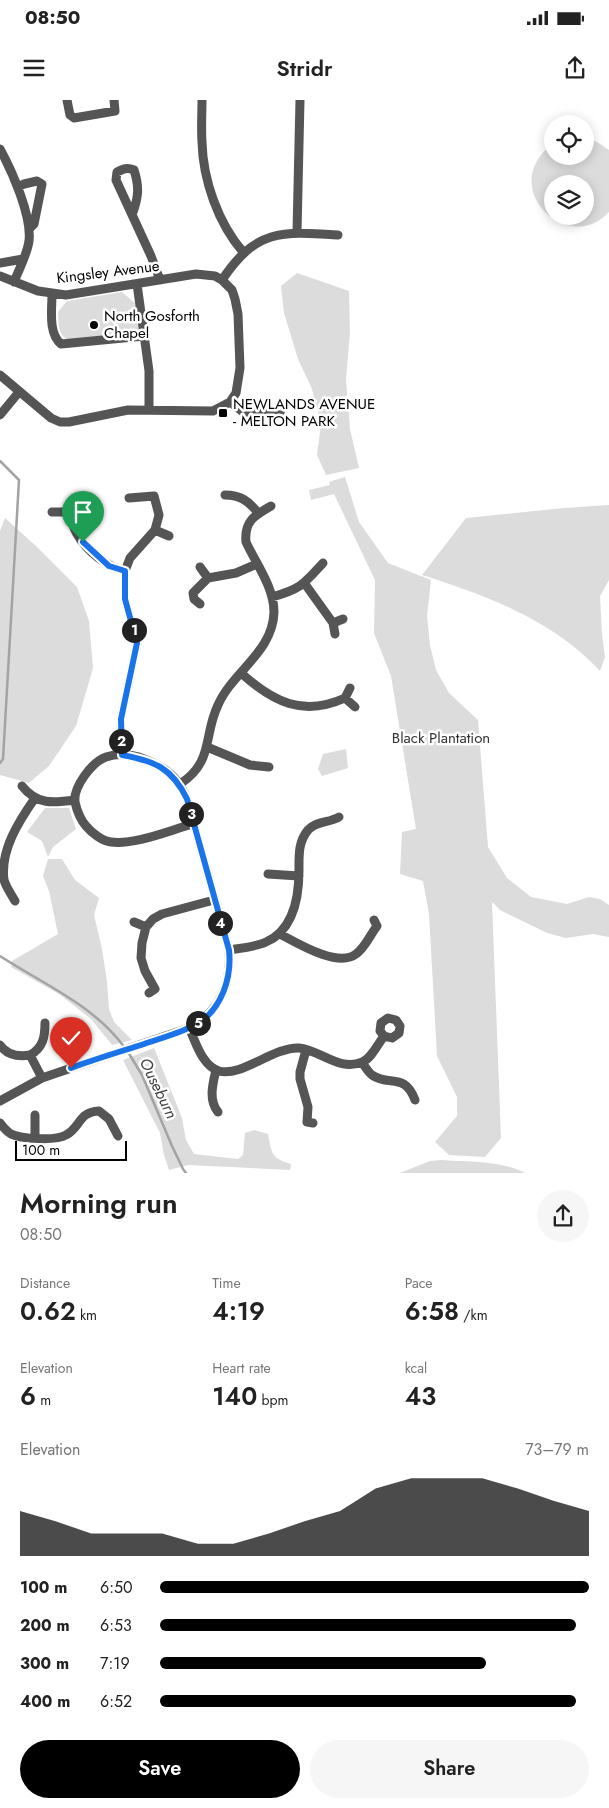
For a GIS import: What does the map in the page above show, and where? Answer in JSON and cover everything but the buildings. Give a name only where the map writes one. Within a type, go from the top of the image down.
[{"type":"street","points":[[67,100],[70,115],[74,118],[115,111],[114,100]]},
{"type":"street","points":[[202,100],[202,144],[213,198],[234,242],[243,252]]},
{"type":"street","points":[[297,232],[300,100]]},
{"type":"street","points":[[2,153],[18,187],[29,230],[28,244],[14,282]]},
{"type":"street","points":[[132,215],[138,199],[134,170],[124,168],[117,172],[116,180],[132,215],[156,267],[160,280]]},
{"type":"street","points":[[18,187],[37,181],[42,184],[34,224],[29,230]]},
{"type":"street","points":[[0,375],[51,418],[60,422],[76,421],[115,411],[213,410],[230,402],[236,393],[239,383],[238,314],[232,290],[222,280],[234,262],[243,252],[262,241],[280,234],[297,232],[338,234]]},
{"type":"street","points":[[0,263],[23,259]]},
{"type":"street","name":"Kingsley Avenue","points":[[0,276],[52,294],[78,294],[196,274],[215,276],[222,280]]},
{"type":"street","points":[[137,284],[149,371],[149,410]]},
{"type":"street","points":[[52,294],[53,330],[55,339],[61,344],[144,336]]},
{"type":"street","points":[[0,415],[18,392]]},
{"type":"street","points":[[230,402],[244,412],[281,415]]},
{"type":"street","points":[[225,495],[240,497],[252,505],[258,513]]},
{"type":"street","points":[[122,755],[121,719],[137,643],[125,599],[125,571],[130,558],[155,530],[158,515],[154,496],[129,498]]},
{"type":"street","points":[[52,512],[68,512],[88,502]]},
{"type":"street","points":[[180,784],[196,771],[202,762],[207,747],[212,718],[218,703],[226,690],[258,655],[271,627],[274,613],[272,597],[246,542],[245,533],[247,526],[258,513],[271,506]]},
{"type":"street","points":[[68,512],[77,534],[83,542],[109,566],[125,571]]},
{"type":"street","points":[[155,530],[169,536]]},
{"type":"street","points":[[272,597],[295,590],[305,584],[324,563]]},
{"type":"street","points":[[200,604],[194,599],[193,593],[208,578],[236,573],[257,564]]},
{"type":"street","points":[[200,567],[208,578]]},
{"type":"street","points":[[305,584],[333,623],[335,634]]},
{"type":"street","points":[[333,623],[343,619]]},
{"type":"street","points":[[241,673],[268,696],[296,706],[314,707],[332,704],[345,698],[350,688]]},
{"type":"street","points":[[345,698],[355,707]]},
{"type":"street","points":[[207,747],[250,765],[269,767]]},
{"type":"street","points":[[0,1101],[42,1078],[189,1028],[199,1023],[209,1014],[223,995],[229,974],[229,950],[187,799],[180,784],[171,774],[158,765],[139,758],[122,755],[105,757],[90,768],[80,782],[75,800],[80,819],[92,833],[110,842],[128,842],[193,824]]},
{"type":"street","points":[[22,786],[27,793],[44,802],[55,803],[75,800]]},
{"type":"street","points":[[14,901],[2,880],[4,850],[12,832],[34,798]]},
{"type":"street","points":[[229,950],[267,942],[280,934],[290,919],[296,905],[299,889],[298,854],[301,841],[309,829],[319,823],[337,821]]},
{"type":"street","points":[[268,874],[299,876]]},
{"type":"street","points":[[154,990],[141,958],[146,927],[153,919],[162,914],[214,900]]},
{"type":"street","points":[[134,922],[146,927]]},
{"type":"street","points":[[280,934],[333,958],[342,959],[352,957],[362,949],[378,926]]},
{"type":"street","points":[[1,1048],[15,1055],[30,1055],[49,1036],[45,1023]]},
{"type":"street","points":[[189,1028],[206,1061],[216,1070],[226,1072],[235,1071],[278,1052],[290,1049],[306,1050],[343,1064],[362,1062],[384,1036]]},
{"type":"street","points":[[306,1050],[300,1079],[308,1107],[308,1123]]},
{"type":"street","points":[[30,1055],[42,1078]]},
{"type":"street","points":[[362,1062],[374,1076],[404,1084],[412,1091],[415,1100]]},
{"type":"street","points":[[216,1070],[212,1092],[214,1107],[218,1112]]},
{"type":"street","points":[[0,1123],[3,1128],[12,1134],[35,1138],[56,1138],[65,1136],[73,1130],[82,1117],[90,1112],[99,1111],[110,1120],[118,1136]]},
{"type":"street","points":[[35,1115],[35,1138]]},
{"type":"green space","points":[[594,141],[609,150],[609,212],[594,223],[594,175],[544,175],[544,211],[535,197],[532,180],[537,161],[544,153],[544,165],[594,165]]},
{"type":"green space","points":[[568,225],[586,225],[575,227]]},
{"type":"green space","points":[[297,273],[349,291],[350,332],[346,379],[350,429],[359,468],[326,475],[317,455],[321,424],[312,389],[298,359],[284,313],[281,286]]},
{"type":"green space","points":[[122,292],[135,303],[139,331],[131,335],[71,342],[63,336],[59,326],[58,312],[67,301]]},
{"type":"green space","name":"Black Plantation","points":[[345,477],[359,522],[388,563],[431,580],[427,616],[430,645],[436,670],[449,693],[478,720],[488,847],[507,878],[531,897],[567,904],[589,897],[600,899],[609,905],[609,937],[593,934],[566,938],[547,933],[500,910],[492,902],[501,1138],[485,1157],[449,1155],[435,1142],[457,1116],[457,1097],[437,1056],[429,914],[423,881],[400,874],[402,832],[416,829],[391,676],[374,633],[375,580],[334,494],[311,500],[309,490],[330,485],[329,482]]},
{"type":"green space","points":[[609,505],[609,580],[600,596],[605,657],[600,671],[582,653],[562,638],[518,612],[470,591],[422,575],[466,518]]},
{"type":"green space","points":[[5,518],[77,587],[89,621],[93,668],[76,726],[49,766],[29,783],[0,775],[0,531]]},
{"type":"green space","points":[[346,749],[348,768],[322,776],[318,769],[323,754]]},
{"type":"green space","points":[[45,808],[69,808],[76,829],[53,847],[48,857],[42,841],[27,832]]},
{"type":"green space","points":[[48,859],[62,859],[75,880],[99,898],[94,915],[102,949],[109,1009],[114,1022],[132,1040],[112,1045],[91,1019],[59,994],[11,967],[12,961],[58,934],[49,891],[43,876]]},
{"type":"green space","points":[[154,1048],[182,1118],[186,1140],[194,1154],[238,1159],[243,1155],[245,1133],[254,1130],[268,1134],[270,1146],[274,1154],[280,1160],[291,1164],[290,1170],[188,1165],[169,1170],[160,1133],[123,1060]]},
{"type":"green space","points":[[441,1160],[495,1164],[525,1173],[400,1173],[430,1161]]},
{"type":"waterway","points":[[0,461],[19,480],[3,759],[0,763]]},
{"type":"waterway","name":"Ouseburn","points":[[0,956],[83,1007],[98,1019],[125,1048]]},
{"type":"waterway","name":"Ouseburn","points":[[128,1052],[142,1075],[172,1146],[186,1173]]},
{"type":"place","name":"North Gosforth Chapel","points":[[94,325]]},
{"type":"place","name":"NEWLANDS AVENUE - MELTON PARK","points":[[223,413]]},
{"type":"route","points":[[71,1068],[199,1023],[209,1014],[223,995],[229,974],[230,961],[229,950],[187,799],[180,784],[171,774],[158,765],[139,758],[122,755],[121,719],[137,643],[125,599],[125,571],[109,566],[83,542]]}]
